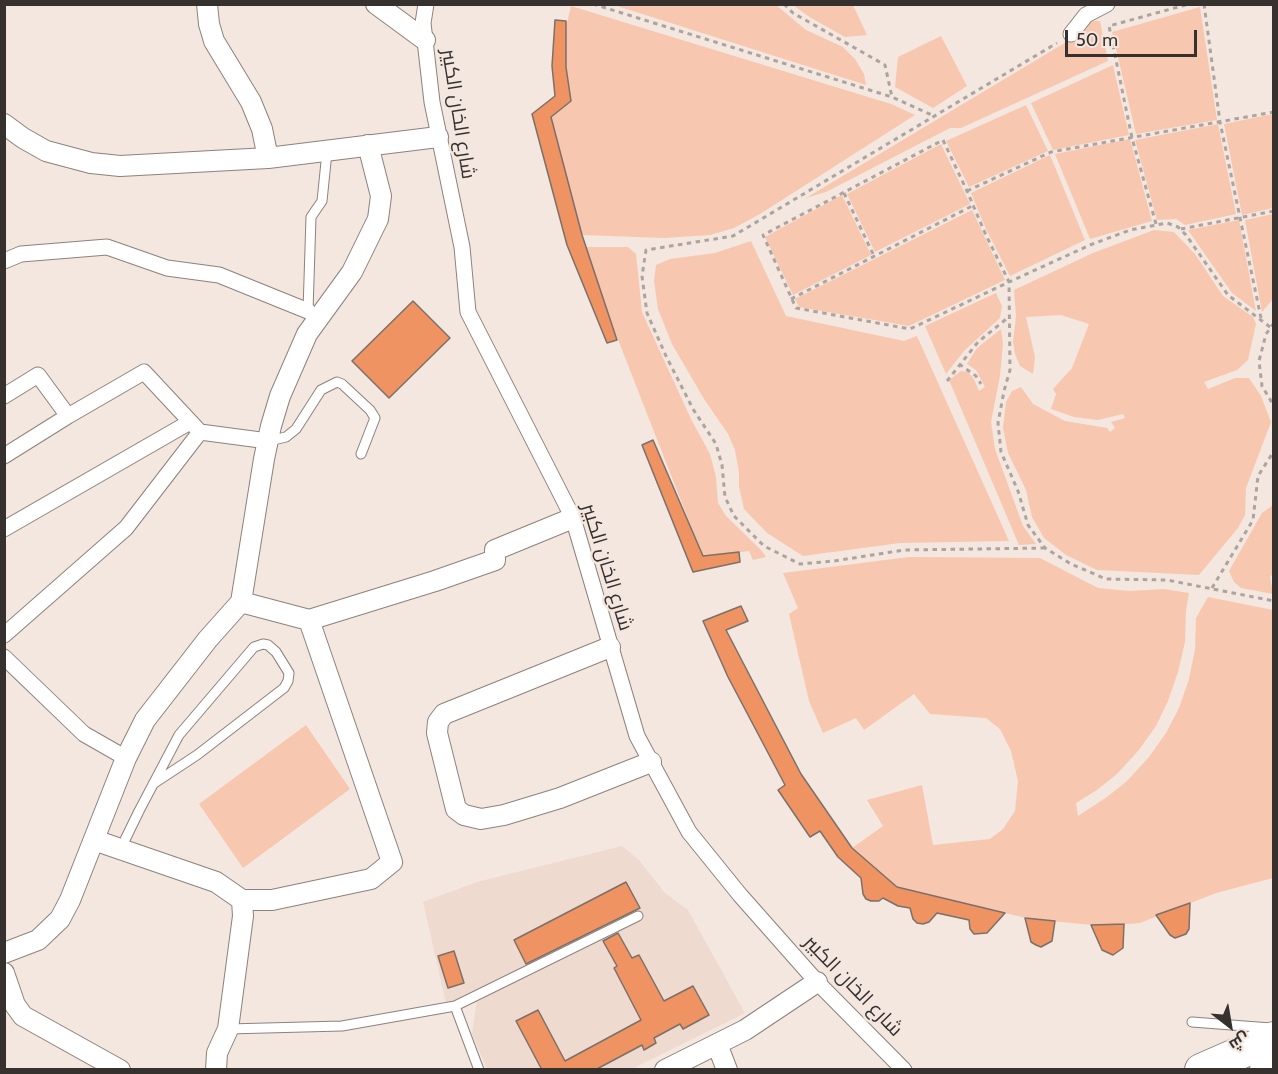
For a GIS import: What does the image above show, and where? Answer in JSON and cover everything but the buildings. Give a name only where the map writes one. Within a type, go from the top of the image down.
[{"type":"main road","points":[[1201,1070],[1274,1038]]},
{"type":"main road","points":[[1266,1070],[1274,1066]]},
{"type":"street","points":[[207,4],[214,41],[251,102],[262,129],[268,158]]},
{"type":"street","points":[[376,4],[425,40]]},
{"type":"street","name":"شارع الخان الكبير","points":[[426,4],[423,23],[438,137],[462,247],[468,312],[573,518],[636,736],[689,832],[740,895],[817,982],[904,1070]]},
{"type":"street","points":[[1071,34],[1086,15],[1107,4]]},
{"type":"street","points":[[4,124],[46,151],[91,163],[120,166],[268,158],[438,137]]},
{"type":"street","points":[[4,953],[38,940],[60,919],[70,900],[126,758],[145,720],[241,602],[264,459],[280,396],[313,316],[352,272],[378,219],[381,196],[368,145]]},
{"type":"street","points":[[4,261],[21,254],[107,247],[167,268],[219,275],[313,316]]},
{"type":"street","points":[[4,456],[144,372],[195,427],[268,441]]},
{"type":"street","points":[[4,396],[38,375],[68,416]]},
{"type":"street","points":[[4,529],[195,427]]},
{"type":"street","points":[[4,635],[126,528],[195,427]]},
{"type":"street","points":[[241,602],[309,620],[495,560],[495,550],[573,518]]},
{"type":"street","points":[[94,840],[216,882],[242,900],[272,900],[371,879],[392,862],[309,620]]},
{"type":"street","points":[[610,647],[444,714],[438,722],[437,734],[456,809],[481,819],[504,815],[560,798],[651,762]]},
{"type":"street","points":[[4,657],[84,734],[126,758]]},
{"type":"street","points":[[216,1070],[217,1053],[228,1029],[243,916],[242,900]]},
{"type":"street","points":[[4,973],[15,1005],[23,1016],[120,1070]]},
{"type":"street","points":[[665,1070],[758,1021],[817,982]]},
{"type":"street","points":[[717,1044],[727,1070]]},
{"type":"lane","points":[[313,316],[311,217],[322,201],[327,152]]},
{"type":"lane","points":[[268,441],[286,437],[296,429],[321,390],[336,382],[342,384],[375,418],[361,454]]},
{"type":"lane","points":[[121,848],[153,784],[179,735],[254,647],[262,644],[268,645],[276,652],[289,673],[284,688],[197,755],[153,784]]},
{"type":"lane","points":[[228,1029],[342,1026],[455,1006],[638,916]]},
{"type":"lane","points":[[455,1006],[479,1070]]},
{"type":"lane","points":[[1192,1022],[1274,1028]]},
{"type":"path","points":[[593,4],[892,97],[934,116]]},
{"type":"path","points":[[784,4],[794,13],[885,65],[892,97]]},
{"type":"path","points":[[1156,225],[1132,138],[1109,26],[1190,4]]},
{"type":"path","points":[[1204,4],[1220,122],[1261,320]]},
{"type":"path","points":[[1044,548],[904,550],[800,564],[765,546],[734,516],[725,497],[722,465],[716,444],[693,409],[647,313],[642,276],[646,250],[733,236],[1071,34]]},
{"type":"path","points":[[967,190],[1051,152],[1274,112]]},
{"type":"path","points":[[1270,327],[1228,295],[1180,230],[1167,223],[1130,230],[1090,244],[1010,282],[910,329],[796,308],[763,235],[943,140],[1010,282],[1010,370],[998,423],[1001,452],[1018,490],[1028,525],[1044,548],[1071,564],[1106,579],[1167,580],[1254,599],[1274,601]]},
{"type":"path","points":[[844,193],[874,256]]},
{"type":"path","points":[[791,299],[974,205]]},
{"type":"path","points":[[1180,230],[1274,211]]},
{"type":"path","points":[[946,381],[978,342],[1010,316]]},
{"type":"path","points":[[1274,322],[1266,334],[1259,361],[1262,386],[1274,406]]},
{"type":"path","points":[[959,364],[976,376],[981,384]]},
{"type":"path","points":[[1212,588],[1253,520],[1258,476],[1274,451]]},
{"type":"shaded area","points":[[614,5],[776,5],[806,30],[843,47],[855,59],[864,74],[866,85]]},
{"type":"shaded area","points":[[793,5],[853,5],[867,35],[845,37]]},
{"type":"shaded area","points":[[571,6],[891,104],[915,115],[760,214],[734,228],[710,235],[664,238],[582,235],[551,117],[571,101],[566,67],[566,27]]},
{"type":"shaded area","points":[[1200,7],[1217,120],[1136,134],[1112,32]]},
{"type":"shaded area","points":[[1089,21],[1100,21],[1108,61],[961,128],[950,128],[826,192],[806,198],[1073,38]]},
{"type":"shaded area","points":[[941,36],[967,86],[933,108],[895,87],[898,57]]},
{"type":"shaded area","points":[[1113,65],[1129,135],[1053,150],[1031,103]]},
{"type":"shaded area","points":[[1026,105],[1048,151],[969,187],[946,141]]},
{"type":"shaded area","points":[[1273,114],[1273,208],[1242,215],[1224,124]]},
{"type":"shaded area","points":[[1218,124],[1236,214],[1185,225],[1176,219],[1157,220],[1135,140]]},
{"type":"shaded area","points":[[1130,139],[1152,221],[1090,239],[1055,154]]},
{"type":"shaded area","points":[[941,144],[970,204],[875,252],[847,194]]},
{"type":"shaded area","points":[[1050,155],[1085,240],[1010,276],[971,193]]},
{"type":"shaded area","points":[[842,195],[871,255],[793,295],[765,237]]},
{"type":"shaded area","points":[[972,210],[1005,280],[909,326],[799,307],[795,299]]},
{"type":"shaded area","points":[[1273,214],[1273,299],[1262,312],[1245,220]]},
{"type":"shaded area","points":[[1239,220],[1256,311],[1232,293],[1188,230]]},
{"type":"shaded area","points":[[1154,230],[1174,232],[1195,254],[1223,296],[1253,317],[1256,324],[1248,360],[1237,370],[1204,382],[1208,389],[1235,378],[1249,378],[1261,396],[1271,422],[1246,488],[1245,515],[1238,528],[1199,575],[1097,570],[1066,555],[1044,538],[1032,517],[1026,490],[1008,453],[1003,428],[1006,402],[1012,391],[1021,387],[1033,404],[1065,421],[1107,428],[1110,432],[1115,428],[1111,422],[1125,418],[1123,414],[1098,420],[1074,417],[1051,409],[1056,394],[1053,389],[1072,368],[1089,324],[1061,315],[1026,317],[1035,357],[1033,374],[1020,366],[1015,354],[1013,342],[1016,316],[1014,290],[1093,253]]},
{"type":"shaded area","points":[[751,241],[786,316],[904,341],[917,336],[1009,541],[900,543],[803,556],[767,533],[744,509],[735,450],[728,434],[704,399],[672,344],[658,309],[654,281],[656,265],[670,259],[715,253]]},
{"type":"shaded area","points":[[586,247],[628,247],[636,254],[642,312],[691,419],[710,454],[716,477],[718,503],[726,516],[766,557],[753,560],[749,551],[703,557],[610,319]]},
{"type":"shaded area","points":[[996,293],[1002,306],[1000,318],[964,351],[946,374],[925,326]]},
{"type":"shaded area","points":[[1001,329],[1003,343],[1000,376],[991,422],[995,449],[1023,526],[1036,544],[1019,545],[949,380],[961,371],[968,372],[979,391],[985,387],[976,370],[967,364],[977,348]]},
{"type":"shaded area","points":[[1273,505],[1273,575],[1270,576],[1273,594],[1241,588],[1234,582],[1229,571],[1262,513]]},
{"type":"shaded area","points":[[909,557],[1040,558],[1098,588],[1130,591],[1164,589],[1189,593],[1185,642],[1178,672],[1156,726],[1117,774],[1076,803],[1078,816],[1127,781],[1149,757],[1166,733],[1179,708],[1189,679],[1195,649],[1196,618],[1208,597],[1273,610],[1273,878],[1216,893],[1140,923],[1103,926],[1030,919],[897,887],[852,848],[883,826],[867,800],[922,785],[933,845],[990,839],[1003,829],[1015,811],[1018,781],[1011,751],[1000,729],[986,718],[930,714],[914,694],[864,730],[856,718],[823,733],[809,701],[789,614],[798,608],[783,573]]},
{"type":"shaded area","points":[[306,725],[350,789],[243,868],[199,804]]},
{"type":"shaded area","points":[[622,846],[639,860],[665,893],[688,910],[745,1013],[632,1069],[487,1069],[472,1034],[477,999],[446,1003],[423,902],[477,882]]}]
